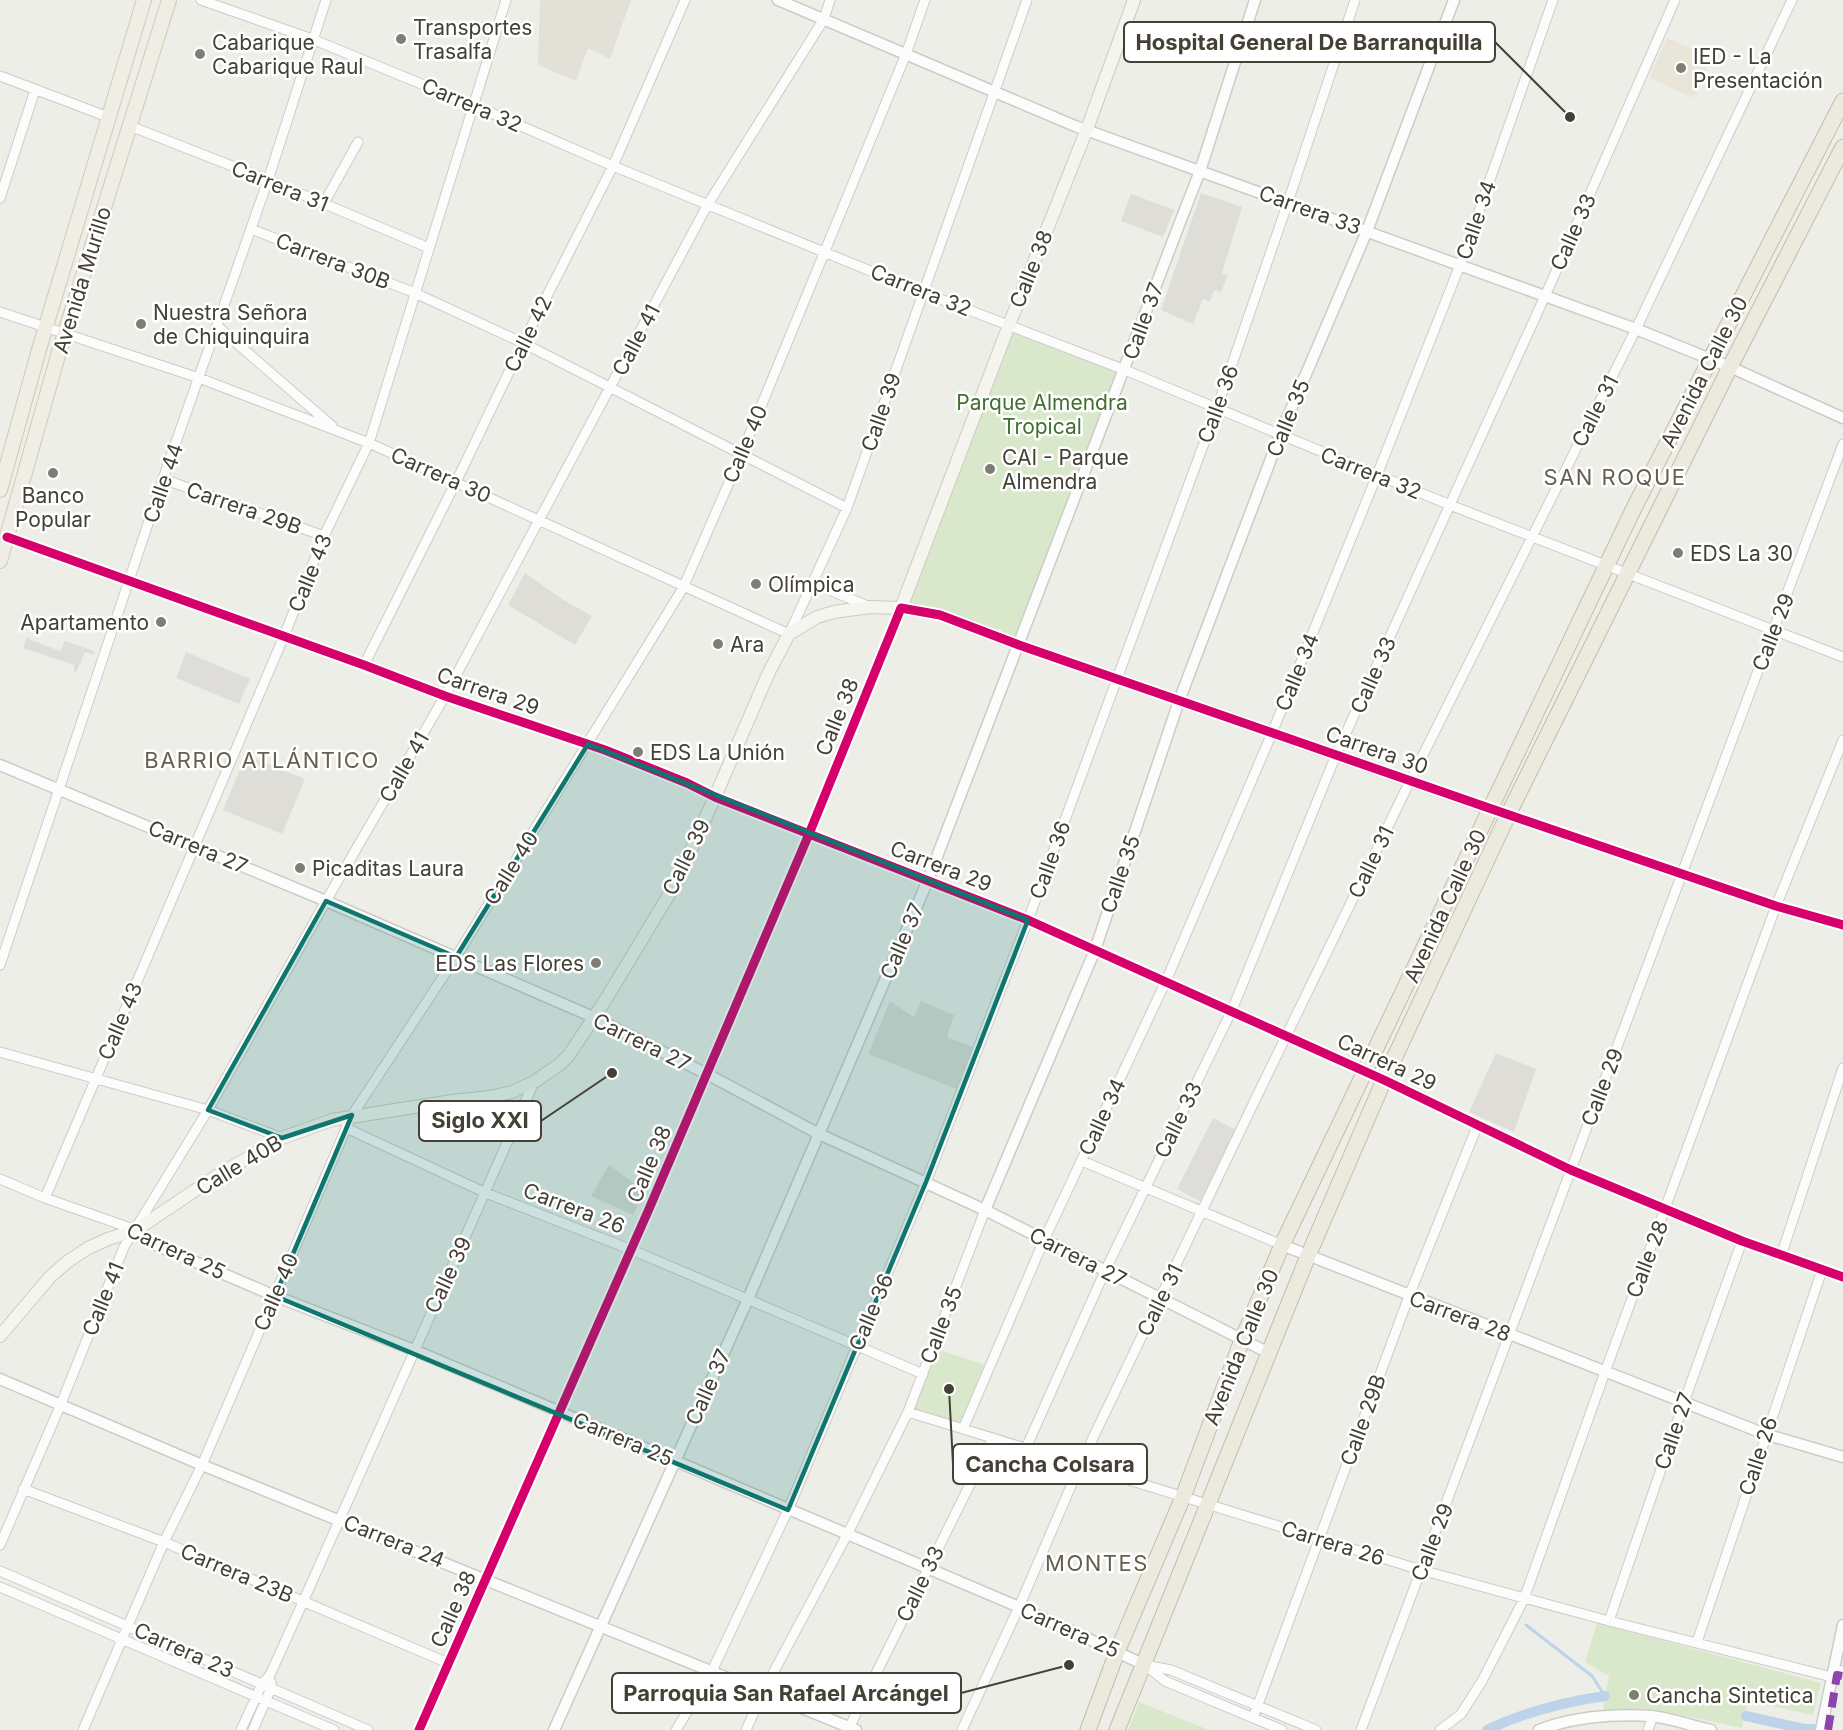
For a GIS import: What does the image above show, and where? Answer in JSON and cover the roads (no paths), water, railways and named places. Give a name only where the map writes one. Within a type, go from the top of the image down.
[{"type":"highway","name":"Avenida Calle 30","points":[[1088,1730],[1183,1497],[1242,1340],[1282,1245],[1633,510],[1843,101]]},
{"type":"highway","name":"Avenida Calle 30","points":[[1117,1730],[1308,1256],[1384,1080],[1509,815],[1730,367],[1843,147]]},
{"type":"main road","name":"Avenida Murillo","points":[[0,490],[46,327],[144,0]]},
{"type":"main road","name":"Avenida Murillo","points":[[0,561],[65,333],[169,0]]},
{"type":"main road","name":"Calle 38","points":[[901,608],[1087,129],[1134,0]]},
{"type":"main road","name":"Carrera 30","points":[[789,634],[817,617],[834,612],[870,607],[901,608]]},
{"type":"main road","name":"Calle 39","points":[[534,1082],[545,1076],[569,1055],[676,883],[769,672],[789,634]]},
{"type":"main road","name":"Calle 40B","points":[[136,1230],[219,1175],[282,1138],[310,1127],[348,1123],[452,1101],[490,1097],[512,1092],[534,1082]]},
{"type":"main road","points":[[0,1336],[50,1276],[67,1262],[88,1248],[136,1230]]},
{"type":"street","name":"Carrera 32","points":[[201,0],[312,39],[613,166],[922,292],[1125,370],[1377,476],[1843,657]]},
{"type":"street","name":"Calle 44","points":[[0,965],[163,479],[268,180],[326,0]]},
{"type":"street","name":"Calle 43","points":[[45,1198],[284,636],[324,536],[369,443],[506,0]]},
{"type":"street","name":"Calle 42","points":[[364,665],[613,166],[685,0]]},
{"type":"street","name":"Carrera 33","points":[[778,0],[1087,129],[1636,329],[1730,367],[1843,418]]},
{"type":"street","name":"Calle 41","points":[[0,1545],[124,1247],[208,1110],[445,696],[708,204],[824,19],[830,0]]},
{"type":"street","name":"Calle 40","points":[[83,1730],[164,1542],[202,1464],[348,1123],[456,957],[683,588],[741,455],[906,54],[925,0]]},
{"type":"street","name":"Calle 39","points":[[789,634],[848,508],[922,292],[1027,0]]},
{"type":"street","name":"Calle 37","points":[[554,1730],[748,1299],[928,880],[1200,171],[1255,0]]},
{"type":"street","name":"Calle 36","points":[[676,1730],[712,1671],[788,1510],[926,1182],[1028,920],[1217,408],[1355,0]]},
{"type":"street","name":"Calle 35","points":[[746,1730],[763,1692],[847,1535],[908,1412],[985,1210],[1095,950],[1179,701],[1280,435],[1366,231],[1454,0]]},
{"type":"street","name":"Calle 34","points":[[963,1429],[1044,1240],[1166,981],[1272,733],[1460,265],[1553,0]]},
{"type":"street","name":"Calle 33","points":[[1026,1448],[1144,1187],[1232,1010],[1336,755],[1545,296],[1675,0]]},
{"type":"street","name":"Calle 31","points":[[962,1730],[1019,1607],[1080,1465],[1410,781],[1636,329],[1792,0]]},
{"type":"street","points":[[0,76],[108,117]]},
{"type":"street","points":[[0,198],[35,90]]},
{"type":"street","name":"Carrera 31","points":[[130,126],[268,180],[429,248]]},
{"type":"street","points":[[324,203],[358,142]]},
{"type":"street","name":"Carrera 30B","points":[[251,230],[416,293]]},
{"type":"street","points":[[416,293],[611,386],[741,455],[848,508]]},
{"type":"street","name":"Carrera 30","points":[[0,312],[199,378],[369,443],[683,588],[789,634]]},
{"type":"street","points":[[217,326],[338,431]]},
{"type":"street","name":"Calle 29","points":[[1361,1730],[1843,444]]},
{"type":"street","name":"Carrera 29B","points":[[163,479],[324,536]]},
{"type":"street","name":"Carrera 29","points":[[7,537],[445,696],[588,744],[679,780],[715,797],[1028,920],[1232,1010],[1478,1124],[1571,1170],[1742,1241],[1843,1276]]},
{"type":"street","name":"Carrera 30","points":[[827,589],[870,607]]},
{"type":"street","name":"Carrera 30","points":[[901,608],[940,615],[1019,645],[1491,809],[1776,906],[1843,925]]},
{"type":"street","name":"Calle 38","points":[[419,1730],[632,1250],[901,608]]},
{"type":"street","name":"Calle 28","points":[[1440,1730],[1461,1714],[1482,1681],[1524,1599],[1776,906],[1843,741]]},
{"type":"street","name":"Carrera 27","points":[[0,765],[326,901],[593,1017],[819,1134],[985,1210],[1269,1353]]},
{"type":"street","points":[[0,1052],[208,1110],[282,1138]]},
{"type":"street","points":[[1781,1256],[1843,1068]]},
{"type":"street","name":"Calle 39","points":[[253,1730],[266,1700],[266,1686],[270,1675],[534,1082]]},
{"type":"street","name":"Carrera 26","points":[[348,1123],[486,1193],[632,1250],[923,1374]]},
{"type":"street","name":"Calle 29B","points":[[1253,1718],[1409,1296],[1478,1124]]},
{"type":"street","name":"Carrera 28","points":[[1082,1161],[1308,1256],[1509,1335],[1765,1434],[1843,1457]]},
{"type":"street","name":"Carrera 25","points":[[0,1179],[45,1198],[136,1230],[149,1242],[275,1296],[414,1350],[1019,1607],[1144,1665],[1165,1681],[1282,1730]]},
{"type":"street","name":"Calle 27","points":[[1609,1621],[1742,1241]]},
{"type":"street","name":"Calle 26","points":[[1697,1642],[1822,1270]]},
{"type":"street","name":"Carrera 24","points":[[0,1379],[851,1729]]},
{"type":"street","name":"Carrera 26","points":[[908,1412],[1421,1570],[1524,1599],[1697,1642],[1836,1673]]},
{"type":"street","name":"Calle 33","points":[[851,1729],[927,1569],[993,1438]]},
{"type":"street","name":"Carrera 23B","points":[[23,1489],[164,1542],[448,1663]]},
{"type":"street","name":"Carrera 23","points":[[0,1571],[368,1730]]},
{"type":"street","name":"Carrera 23","points":[[0,1587],[334,1730]]},
{"type":"street","points":[[1821,1730],[1836,1673],[1843,1625]]},
{"type":"street","name":"Carrera 25","points":[[1144,1665],[1171,1670],[1257,1706],[1292,1725],[1316,1730]]},
{"type":"street","points":[[241,1730],[256,1696],[266,1686]]},
{"type":"street","points":[[1648,1730],[1653,1716]]},
{"type":"street","points":[[1539,1730],[1613,1717],[1653,1716],[1711,1730]]},
{"type":"waterway","points":[[1526,1625],[1592,1676],[1605,1696]]},
{"type":"waterway","points":[[1487,1730],[1544,1708],[1605,1696]]},
{"type":"waterway","points":[[1746,1716],[1804,1729],[1826,1729]]},
{"type":"place","name":"Transportes Trasalfa","points":[[401,39]]},
{"type":"place","name":"Cabarique Cabarique Raul","points":[[200,54]]},
{"type":"place","name":"IED - La Presentación","points":[[1681,68]]},
{"type":"place","name":"Hospital General De Barranquilla","points":[[1570,117]]},
{"type":"place","name":"Nuestra Señora de Chiquinquira","points":[[141,324]]},
{"type":"place","name":"CAI - Parque Almendra","points":[[990,469]]},
{"type":"place","name":"Banco Popular","points":[[53,473]]},
{"type":"place","name":"EDS La 30","points":[[1678,553]]},
{"type":"place","name":"Olímpica","points":[[756,584]]},
{"type":"place","name":"Apartamento","points":[[161,622]]},
{"type":"place","name":"Ara","points":[[718,644]]},
{"type":"place","name":"EDS La Unión","points":[[638,752]]},
{"type":"place","name":"Picaditas Laura","points":[[300,868]]},
{"type":"place","name":"EDS Las Flores","points":[[596,963]]},
{"type":"place","name":"Siglo XXI","points":[[612,1073]]},
{"type":"place","name":"Cancha Colsara","points":[[949,1389]]},
{"type":"place","name":"Parroquia San Rafael Arcángel","points":[[1069,1665]]},
{"type":"place","name":"Cancha Sintetica","points":[[1634,1695]]},
{"type":"district","name":"SAN ROQUE","points":[[1615,477]]},
{"type":"district","name":"BARRIO ATLÁNTICO","points":[[262,760]]},
{"type":"district","name":"MONTES","points":[[1097,1563]]},
{"type":"park label","name":"Parque Almendra Tropical","points":[[1042,414]]}]
